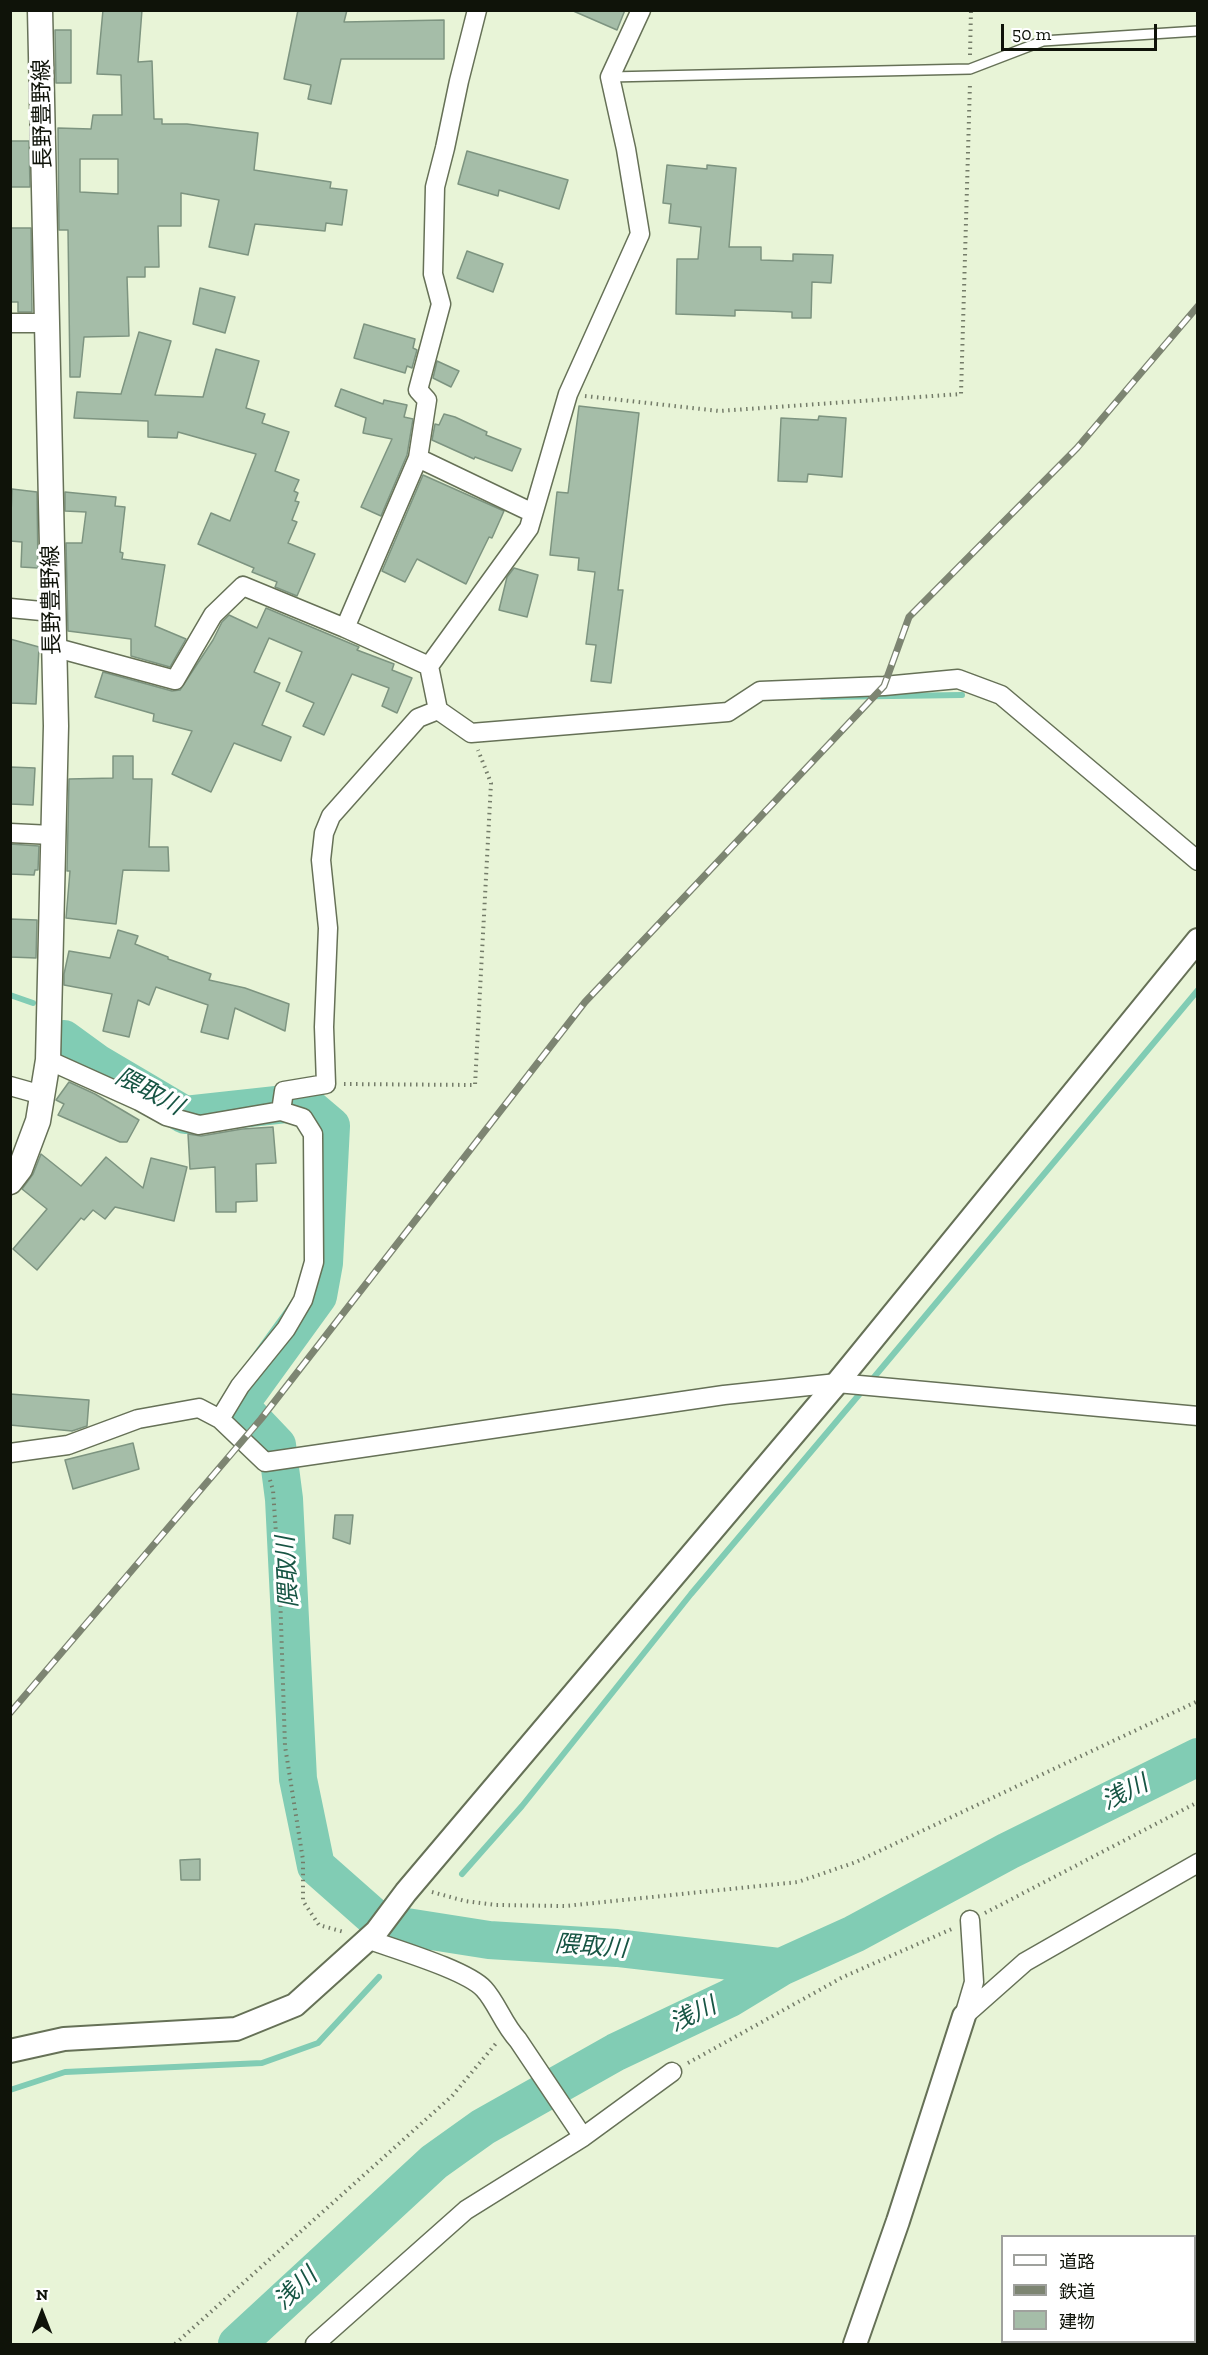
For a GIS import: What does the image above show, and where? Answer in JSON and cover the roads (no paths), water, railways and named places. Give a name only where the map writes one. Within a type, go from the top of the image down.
[{"type":"main road","name":"長野豊野線","points":[[10,1182],[20,1169],[38,1121],[48,1060],[56,726],[40,10]]},
{"type":"street","points":[[345,628],[418,458],[427,400],[418,390],[441,304],[433,274],[435,187],[477,10]]},
{"type":"street","points":[[641,10],[610,77],[626,149],[640,234],[568,394],[529,528],[429,666],[438,710],[471,733],[728,712],[760,692],[884,686],[958,679],[1001,695],[1197,861]]},
{"type":"street","points":[[10,323],[47,323]]},
{"type":"street","points":[[418,458],[533,513]]},
{"type":"street","points":[[53,647],[175,680],[213,615],[243,586],[429,666]]},
{"type":"street","points":[[10,608],[52,612]]},
{"type":"street","points":[[281,1106],[284,1091],[326,1084],[324,1027],[328,928],[321,860],[324,833],[332,816],[418,718],[438,710]]},
{"type":"street","points":[[10,833],[52,835]]},
{"type":"street","points":[[10,2051],[64,2039],[236,2029],[295,2006],[372,1936],[408,1889],[837,1383],[1197,940]]},
{"type":"street","points":[[48,1060],[121,1092],[166,1116],[200,1125],[281,1106],[303,1118],[313,1134],[314,1262],[303,1300],[286,1329],[240,1386],[220,1419]]},
{"type":"street","points":[[10,1086],[42,1095]]},
{"type":"street","points":[[10,1453],[68,1444],[138,1419],[200,1408],[220,1419],[274,1460],[724,1395],[837,1383],[1197,1416]]},
{"type":"street","points":[[964,2016],[1025,1962],[1197,1863]]},
{"type":"street","points":[[855,2344],[898,2221],[974,1982],[970,1920]]},
{"type":"street","points":[[372,1936],[458,1973],[484,1989],[580,2133]]},
{"type":"street","points":[[315,2344],[466,2210],[672,2072]]},
{"type":"lane","points":[[610,77],[970,69],[1043,41],[1197,31]]},
{"type":"waterway","points":[[822,697],[962,695]]},
{"type":"waterway","points":[[870,1382],[1198,990]]},
{"type":"waterway","name":"隈取川","points":[[10,995],[33,1003]]},
{"type":"waterway","name":"隈取川","points":[[64,1039],[97,1063],[185,1115],[295,1103],[311,1109],[331,1126],[324,1263],[318,1296],[239,1405],[277,1445],[284,1499],[298,1779],[316,1866],[376,1919],[400,1926],[489,1940],[617,1948],[781,1967]]},
{"type":"waterway","points":[[462,1874],[522,1806],[691,1594],[863,1390]]},
{"type":"waterway","name":"浅川","points":[[237,2344],[434,2162],[483,2127],[616,2052],[730,1998],[781,1967],[854,1934],[1008,1851],[1198,1757]]},
{"type":"waterway","points":[[10,2090],[65,2072],[262,2063],[318,2043],[379,1977]]},
{"type":"railway","points":[[10,1713],[261,1419],[585,1002],[884,686],[909,617],[1077,448],[1198,306]]}]
